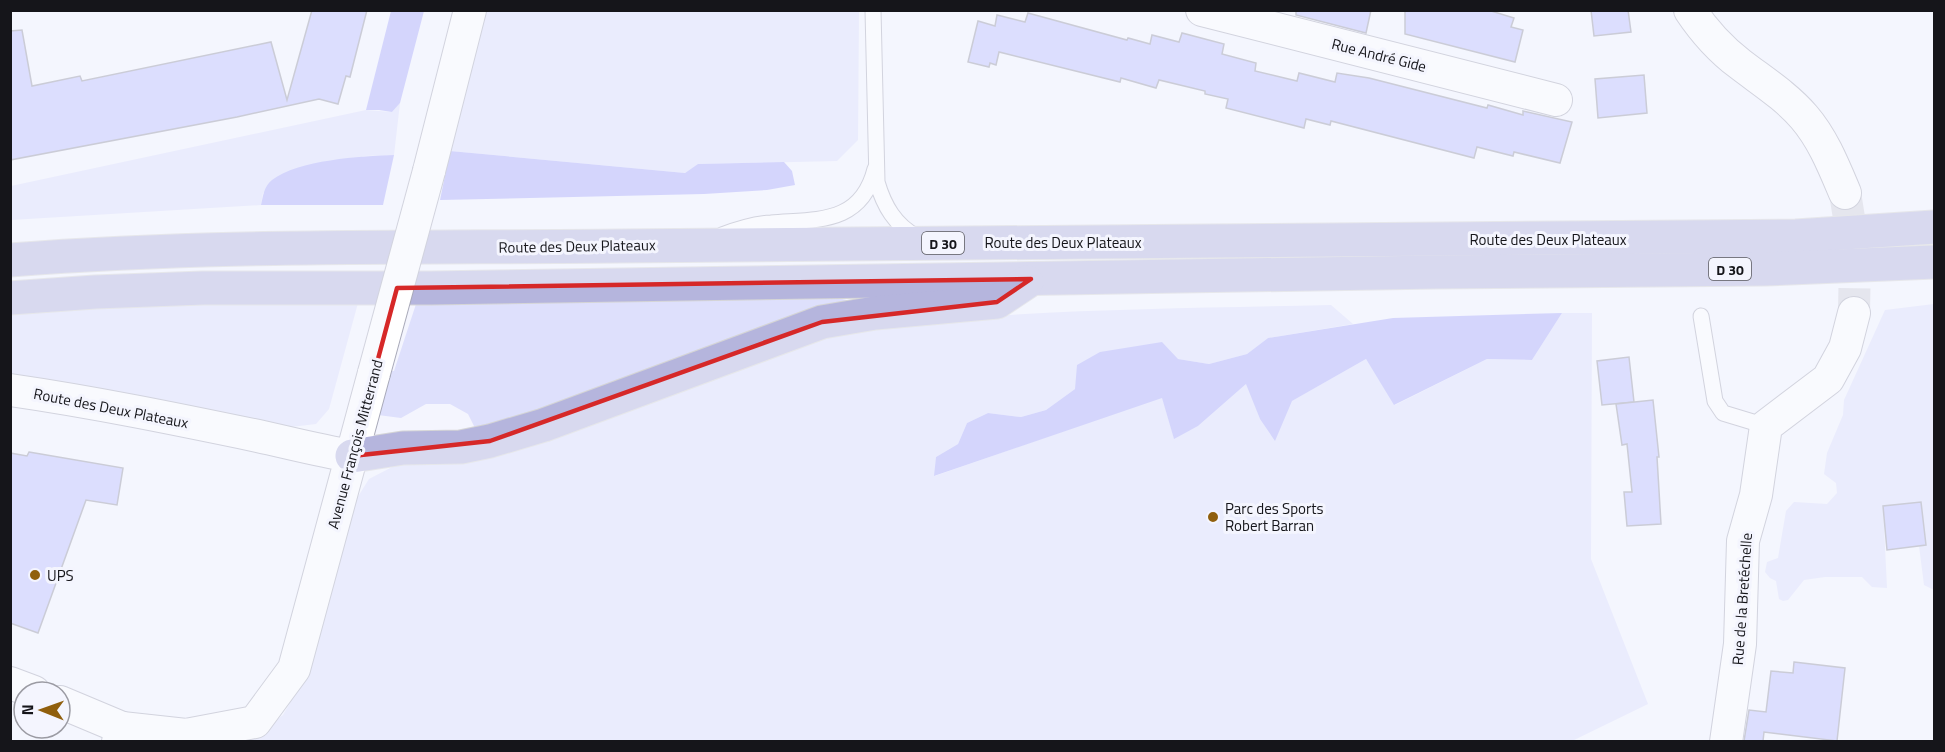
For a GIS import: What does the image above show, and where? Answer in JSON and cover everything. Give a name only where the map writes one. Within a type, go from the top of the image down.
[{"type":"main road","name":"Route des Deux Plateaux","points":[[10,260],[71,255],[207,250],[1796,236],[1935,227]]},
{"type":"main road","name":"Route des Deux Plateaux","points":[[10,298],[203,288],[431,288],[1412,272],[1765,269],[1935,262]]},
{"type":"main road","points":[[352,456],[403,448],[461,447],[490,441],[544,425],[822,322],[875,313],[997,302],[1031,279]]},
{"type":"street","name":"Avenue François Mitterrand","points":[[72,709],[120,735],[186,735],[255,722],[294,669],[429,171],[470,10]]},
{"type":"street","name":"Rue André Gide","points":[[1202,10],[1286,20],[1556,100]]},
{"type":"street","points":[[1690,10],[1716,43],[1738,63],[1771,86],[1804,117],[1828,151],[1845,193]]},
{"type":"street","points":[[1767,426],[1828,379],[1845,348],[1854,312]]},
{"type":"street","name":"Route des Deux Plateaux","points":[[10,390],[66,398],[318,451],[352,456]]},
{"type":"street","name":"Rue de la Bretéchelle","points":[[1726,741],[1740,644],[1743,541],[1756,495],[1767,426]]},
{"type":"lane","points":[[873,10],[877,182],[885,205],[893,218],[908,232],[931,243]]},
{"type":"lane","points":[[695,245],[746,226],[823,220],[840,214],[855,205],[866,191],[872,182],[876,164]]},
{"type":"lane","points":[[1701,316],[1715,401],[1724,413],[1767,426]]},
{"type":"highlighted area","points":[[1031,279],[997,302],[822,322],[490,441],[352,456],[397,288]]},
{"type":"shaded area","points":[[391,11],[424,11],[400,103],[392,112],[366,110]]},
{"type":"shaded area","points":[[486,11],[859,11],[858,140],[837,161],[699,164],[685,173],[450,151]]},
{"type":"shaded area","points":[[400,103],[394,155],[364,156],[263,193],[261,205],[11,220],[11,186],[366,110],[392,112]]},
{"type":"shaded area","points":[[450,151],[685,173],[698,164],[784,162],[792,171],[795,185],[767,190],[704,194],[440,200]]},
{"type":"shaded area","points":[[394,155],[383,205],[261,205],[269,182],[283,173],[330,160]]},
{"type":"shaded area","points":[[842,299],[851,301],[477,432],[468,414],[450,404],[426,404],[401,418],[378,415],[387,371],[394,371],[417,301]]},
{"type":"shaded area","points":[[158,303],[358,303],[329,409],[316,424],[282,428],[11,380],[11,314]]},
{"type":"shaded area","points":[[1934,304],[1934,590],[1924,585],[1919,546],[1926,545],[1921,502],[1883,506],[1887,588],[1872,587],[1862,577],[1825,577],[1804,580],[1788,600],[1779,599],[1776,581],[1765,572],[1767,562],[1778,558],[1786,511],[1794,502],[1827,504],[1837,493],[1836,483],[1824,474],[1827,453],[1843,415],[1844,400],[1885,310]]},
{"type":"shaded area","name":"Parc des Sports Robert Barran","points":[[1331,305],[1353,324],[1268,338],[1247,354],[1209,364],[1178,359],[1075,389],[1046,410],[1021,417],[988,413],[967,423],[958,444],[936,457],[935,476],[1162,397],[1174,438],[1198,426],[1247,383],[1260,419],[1366,359],[1395,405],[1487,359],[1532,360],[1562,313],[1592,313],[1591,559],[1648,704],[1572,741],[246,742],[283,715],[306,674],[354,503],[369,479],[396,465],[824,333],[950,319],[1013,315],[1140,309]]},
{"type":"shaded area","points":[[1562,313],[1532,360],[1487,359],[1394,405],[1366,359],[1292,401],[1275,441],[1260,419],[1246,384],[1198,426],[1174,439],[1162,398],[934,476],[936,457],[958,444],[967,423],[988,413],[1021,417],[1046,410],[1075,389],[1077,365],[1100,352],[1162,342],[1178,359],[1209,364],[1247,354],[1268,338],[1393,318]]},
{"type":"building","points":[[312,10],[367,10],[350,77],[346,76],[338,104],[319,99],[10,160],[10,31],[22,30],[32,86],[80,76],[82,81],[271,42],[287,100]]},
{"type":"building","points":[[1296,10],[1371,10],[1366,33],[1296,15]]},
{"type":"building","points":[[1405,10],[1488,10],[1514,18],[1511,27],[1523,30],[1515,62],[1405,34]]},
{"type":"building","points":[[1591,10],[1628,10],[1631,32],[1594,36]]},
{"type":"building","points":[[1028,13],[1150,44],[1152,35],[1179,42],[1182,33],[1224,44],[1222,54],[1256,63],[1255,71],[1297,81],[1299,73],[1335,82],[1337,73],[1369,78],[1487,108],[1488,105],[1523,115],[1523,111],[1572,122],[1560,163],[1514,152],[1513,156],[1477,147],[1474,158],[1331,121],[1330,125],[1306,119],[1304,128],[1226,108],[1228,99],[1159,80],[1156,88],[1121,78],[1120,82],[999,52],[996,65],[990,63],[989,67],[968,62],[978,21],[995,26],[997,15],[1025,22]]},
{"type":"building","points":[[1644,75],[1647,113],[1598,118],[1595,79]]},
{"type":"building","points":[[1629,357],[1634,402],[1602,405],[1597,361]]},
{"type":"building","points":[[1653,400],[1659,457],[1657,457],[1661,524],[1627,526],[1624,492],[1632,492],[1627,444],[1622,445],[1616,404]]},
{"type":"building","name":"UPS","points":[[29,452],[123,468],[117,505],[86,500],[38,633],[10,623],[10,453],[27,456]]},
{"type":"building","points":[[1921,502],[1926,545],[1887,550],[1883,506]]},
{"type":"building","points":[[1794,662],[1845,668],[1837,741],[1764,732],[1763,741],[1744,741],[1749,710],[1766,712],[1771,671],[1793,673]]},
{"type":"tunnel","points":[[1845,193],[1855,255],[1854,313]]},
{"type":"place","name":"Parc des Sports Robert Barran","points":[[1213,517]]},
{"type":"place","name":"UPS","points":[[35,575]]}]
